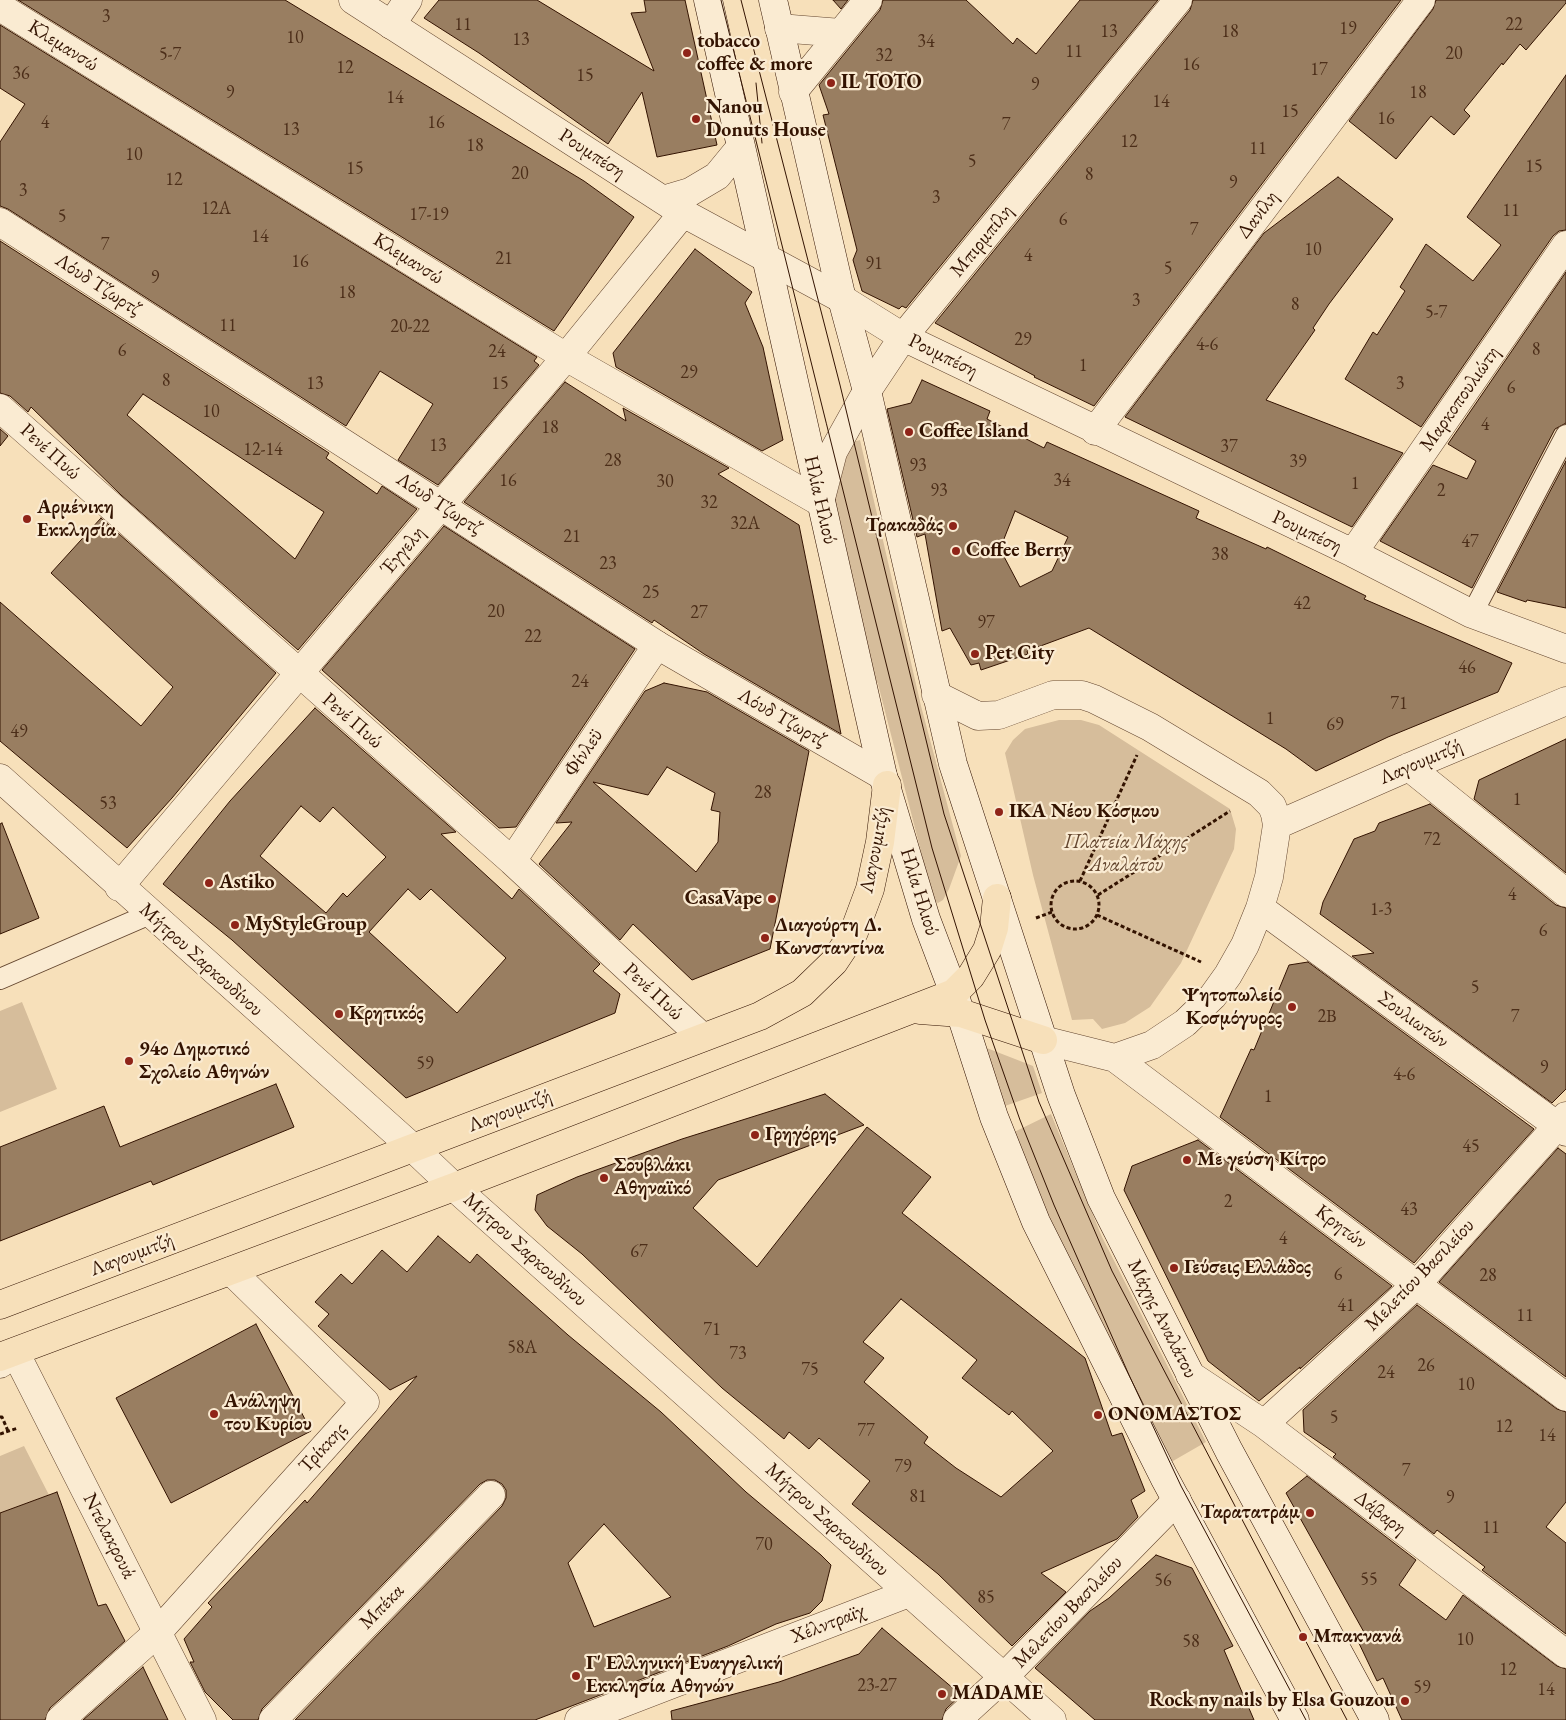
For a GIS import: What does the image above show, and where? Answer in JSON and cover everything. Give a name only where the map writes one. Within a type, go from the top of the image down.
[{"type":"main road","name":"Λαγουμιτζή","points":[[0,1306],[760,1016],[802,993],[834,962],[854,932],[870,889],[880,842],[885,781]]},
{"type":"main road","points":[[958,1003],[971,976],[987,950],[994,928],[997,898]]},
{"type":"main road","points":[[5,1358],[911,1010],[958,1003],[1042,1040]]},
{"type":"street","name":"Ρουμπέση","points":[[353,0],[673,206],[766,259],[842,299],[904,337],[1095,431],[1353,554],[1472,614],[1566,649]]},
{"type":"street","points":[[391,25],[408,0]]},
{"type":"street","name":"Ηλία Ηλιού","points":[[708,0],[820,502],[885,781],[926,920],[958,1003]]},
{"type":"street","points":[[773,0],[842,299],[867,391],[953,764],[997,898]]},
{"type":"street","points":[[793,92],[868,0]]},
{"type":"street","name":"Μπιρμπίλη","points":[[820,502],[834,452],[867,391],[904,337],[1178,0]]},
{"type":"street","name":"Δανίλη","points":[[1095,431],[1421,0]]},
{"type":"street","name":"Κλεμανσώ","points":[[0,7],[566,357],[820,502]]},
{"type":"street","points":[[779,28],[841,33]]},
{"type":"street","points":[[673,206],[690,192],[717,176],[740,148]]},
{"type":"street","name":"Έγγελη","points":[[119,887],[566,357],[673,206]]},
{"type":"street","name":"Λόυδ Τζωρτζ","points":[[0,222],[657,645],[885,781]]},
{"type":"street","name":"Μαρκοπουλιώτη","points":[[1353,554],[1566,245]]},
{"type":"street","name":"Ρενέ Πυώ","points":[[0,408],[512,861],[702,1037]]},
{"type":"street","name":"Φίνλεϋ","points":[[512,861],[657,645]]},
{"type":"street","points":[[936,695],[978,716],[999,715],[1053,695],[1082,695],[1150,727],[1259,794],[1272,806],[1277,825],[1269,876],[1260,908],[1245,945],[1212,996],[1185,1023],[1152,1045],[1115,1058],[1042,1040]]},
{"type":"street","name":"Λαγουμιτζή","points":[[1277,825],[1409,767],[1566,702]]},
{"type":"street","points":[[1409,767],[1566,893]]},
{"type":"street","name":"Μήτρου Σαρκουδίνου","points":[[0,778],[119,887],[413,1148],[454,1187],[1052,1720]]},
{"type":"street","name":"Μάχης Αναλάτου","points":[[997,898],[1061,1096],[1101,1198],[1229,1451],[1375,1720]]},
{"type":"street","name":"Σουλιωτών","points":[[1260,908],[1563,1125]]},
{"type":"street","points":[[958,1003],[994,1117],[1036,1222],[1164,1477],[1295,1720]]},
{"type":"street","name":"Κρητών","points":[[1115,1058],[1566,1397]]},
{"type":"street","name":"Μελετίου Βασιλείου","points":[[1264,1424],[1417,1284],[1563,1125]]},
{"type":"street","name":"Τρίκκης","points":[[158,1632],[364,1402],[231,1271]]},
{"type":"street","name":"Ντελακρουά","points":[[5,1358],[158,1632],[202,1720]]},
{"type":"street","name":"Δάβαρη","points":[[1190,1375],[1264,1424],[1566,1654]]},
{"type":"street","name":"Μπέκα","points":[[273,1720],[491,1495]]},
{"type":"street","name":"Μελετίου Βασιλείου","points":[[957,1720],[1004,1677],[1177,1500]]},
{"type":"street","name":"Χέλντραϊχ","points":[[579,1720],[909,1593]]},
{"type":"street","points":[[60,1720],[158,1632]]},
{"type":"lane","points":[[1472,614],[1566,435]]},
{"type":"lane","points":[[0,979],[150,914]]},
{"type":"path","points":[[1080,881],[1150,727]]},
{"type":"path","points":[[1098,895],[1259,794]]},
{"type":"path","points":[[1080,881],[1087,884],[1098,895],[1099,908],[1097,915],[1086,927],[1070,929],[1062,926],[1052,912],[1053,896],[1057,889],[1064,884],[1080,881]]},
{"type":"path","points":[[1097,915],[1228,974]]},
{"type":"path","points":[[0,1418],[2,1417],[8,1431]]},
{"type":"green space","points":[[860,440],[921,706],[961,856],[949,889],[943,900],[938,903],[934,901],[878,684],[868,665],[831,505],[850,443]]},
{"type":"green space","name":"Πλατεία Μάχης Αναλάτου","points":[[1059,720],[1081,720],[1099,725],[1230,809],[1236,829],[1234,849],[1181,963],[1150,1007],[1125,1023],[1102,1029],[1093,1019],[1072,1020],[1033,875],[1005,753],[1013,740],[1025,729]]},
{"type":"green space","points":[[22,1002],[57,1089],[0,1112],[0,1011]]},
{"type":"green space","points":[[979,1045],[1033,1066],[1042,1093],[1002,1107]]},
{"type":"green space","points":[[1051,1114],[1102,1237],[1206,1442],[1166,1465],[1008,1135]]},
{"type":"green space","points":[[24,1446],[49,1495],[0,1513],[0,1456]]},
{"type":"building","points":[[18,0],[285,0],[584,181],[634,217],[554,331]]},
{"type":"building","points":[[439,0],[537,0],[654,71],[631,13],[646,12],[644,0],[685,0],[717,145],[657,157],[642,92],[608,144],[479,53],[424,18]]},
{"type":"building","points":[[833,0],[848,0],[841,9]]},
{"type":"building","points":[[883,0],[966,0],[1013,44],[1017,38],[1036,54],[1080,0],[1158,0],[906,308],[902,306],[899,309],[862,291],[853,260],[857,250],[823,115],[829,114],[819,85],[880,10]]},
{"type":"building","points":[[1193,0],[1401,0],[1094,406],[1034,377],[935,323],[1190,10]]},
{"type":"building","points":[[1436,0],[1566,0],[1566,3],[1526,50],[1520,44],[1503,65],[1502,63],[1464,110],[1470,116],[1454,135],[1431,116],[1396,159],[1349,121],[1433,9]]},
{"type":"building","points":[[0,25],[537,357],[534,361],[539,365],[438,485],[398,460],[433,404],[380,371],[346,426],[8,209],[0,206],[0,142],[25,104],[0,88]]},
{"type":"building","points":[[1566,75],[1566,230],[1559,231],[1553,236],[1421,427],[1345,379],[1373,332],[1377,335],[1405,291],[1400,287],[1426,244],[1473,281],[1501,245],[1467,217]]},
{"type":"building","points":[[1338,177],[1393,219],[1329,304],[1313,328],[1315,330],[1266,400],[1403,453],[1352,527],[1125,417],[1264,233]]},
{"type":"building","points":[[0,241],[329,453],[326,458],[377,494],[382,486],[417,509],[298,650],[121,495],[31,407],[28,412],[10,396],[0,393]],"holes":[[[143,394],[324,512],[295,559],[127,415]]]},
{"type":"building","points":[[695,249],[752,292],[745,303],[763,347],[783,440],[762,451],[616,367],[613,353]]},
{"type":"building","points":[[1566,272],[1566,423],[1555,429],[1472,588],[1380,541],[1433,465],[1467,479],[1476,461],[1448,444]]},
{"type":"building","points":[[922,380],[990,411],[987,419],[1044,448],[1047,442],[1199,511],[1196,518],[1266,549],[1267,547],[1366,596],[1364,599],[1512,663],[1498,692],[1388,737],[1316,771],[1286,749],[1089,628],[1027,651],[1028,654],[981,670],[979,663],[971,665],[950,628],[942,631],[925,534],[917,537],[887,409],[911,403]],"holes":[[[1015,511],[1068,537],[1052,571],[1020,587],[1000,549]]]},
{"type":"building","points":[[565,382],[626,421],[623,408],[729,468],[718,474],[799,525],[841,734],[704,654],[654,620],[652,623],[464,502]]},
{"type":"building","points":[[0,429],[8,436],[0,446]]},
{"type":"building","points":[[1566,461],[1566,608],[1527,600],[1526,602],[1497,592]]},
{"type":"building","points":[[101,518],[276,673],[172,798],[127,848],[0,741],[0,602],[141,726],[173,687],[51,573]]},
{"type":"building","points":[[444,526],[635,649],[516,827],[499,828],[322,670]]},
{"type":"building","points":[[664,683],[707,692],[809,751],[770,949],[692,980],[633,924],[620,940],[539,864],[572,822],[556,823],[645,691]],"holes":[[[667,767],[715,793],[711,810],[720,812],[718,842],[696,872],[593,782],[648,795]]]},
{"type":"building","points":[[315,708],[456,832],[441,834],[512,899],[519,889],[600,964],[593,971],[620,994],[615,1013],[406,1098],[232,940],[163,884],[230,801]],"holes":[[[301,806],[320,822],[333,807],[386,857],[347,897],[343,893],[326,913],[260,856]],[[408,889],[420,900],[431,889],[506,958],[457,1013],[369,932]]]},
{"type":"building","points":[[1566,739],[1566,873],[1474,799],[1479,780]]},
{"type":"building","points":[[1430,804],[1556,905],[1566,908],[1566,1089],[1552,1103],[1352,956],[1374,953],[1320,914],[1323,902],[1354,839],[1375,831],[1379,823]]},
{"type":"building","points":[[2,823],[39,918],[0,934],[0,824]]},
{"type":"building","points":[[1308,962],[1534,1129],[1414,1263],[1220,1117],[1251,1049],[1254,1050],[1289,965]]},
{"type":"building","points":[[276,1084],[294,1127],[153,1185],[151,1181],[0,1241],[0,1147],[104,1106],[120,1147]]},
{"type":"building","points":[[825,1094],[864,1125],[718,1180],[693,1208],[757,1267],[867,1127],[931,1177],[902,1213],[1085,1358],[1112,1436],[1122,1433],[1145,1491],[1131,1500],[1138,1517],[1117,1539],[1041,1573],[1066,1592],[1012,1646],[938,1574],[852,1504],[870,1481],[819,1438],[809,1449],[789,1432],[784,1439],[722,1388],[582,1254],[547,1226],[535,1210],[537,1195],[577,1177],[682,1139]],"holes":[[[901,1299],[977,1360],[962,1378],[1009,1415],[1012,1411],[1053,1451],[1001,1497],[956,1468],[924,1443],[928,1437],[864,1382],[884,1358],[863,1342]]]},
{"type":"building","points":[[1198,1140],[1392,1286],[1300,1369],[1300,1367],[1259,1401],[1208,1361],[1124,1190],[1132,1166]]},
{"type":"building","points":[[1558,1148],[1566,1154],[1566,1377],[1439,1282]]},
{"type":"building","points":[[438,1236],[470,1263],[477,1254],[568,1335],[661,1412],[746,1492],[831,1565],[822,1601],[810,1613],[776,1624],[728,1646],[535,1720],[295,1720],[502,1506],[506,1498],[506,1490],[502,1484],[495,1480],[487,1480],[480,1484],[262,1709],[258,1720],[233,1720],[205,1692],[190,1662],[194,1662],[184,1639],[212,1607],[208,1603],[305,1500],[307,1503],[417,1376],[390,1390],[318,1326],[329,1314],[315,1302],[341,1274],[352,1284],[382,1250],[407,1272]],"holes":[[[604,1524],[671,1597],[594,1627],[568,1563]]]},
{"type":"building","points":[[1417,1305],[1557,1409],[1566,1412],[1566,1502],[1546,1527],[1566,1543],[1566,1634],[1482,1570],[1485,1567],[1437,1530],[1434,1534],[1333,1457],[1336,1454],[1304,1432],[1303,1410]]},
{"type":"building","name":"Ανάληψη του Κυρίου","points":[[256,1324],[311,1431],[171,1503],[116,1398]]},
{"type":"building","points":[[1307,1476],[1416,1560],[1399,1585],[1446,1620],[1463,1595],[1557,1666],[1566,1669],[1566,1720],[1402,1720],[1383,1678],[1377,1681],[1356,1637],[1365,1634],[1286,1493]]},
{"type":"building","points":[[57,1492],[98,1606],[106,1604],[125,1641],[50,1708],[45,1720],[0,1720],[0,1513]]},
{"type":"building","points":[[1156,1555],[1192,1568],[1233,1646],[1224,1650],[1254,1720],[1095,1720],[1035,1668],[1090,1611],[1109,1598]]},
{"type":"building","points":[[882,1628],[961,1695],[946,1709],[942,1720],[672,1720],[671,1711],[779,1682],[859,1654]]},
{"type":"building","points":[[143,1667],[168,1720],[83,1720]]},
{"type":"tram line","points":[[721,0],[932,848],[985,1020],[1020,1120],[1054,1205],[1129,1375],[1181,1486],[1306,1720]]},
{"type":"tram line","points":[[741,0],[840,385],[944,814],[1039,1102],[1112,1271],[1347,1720]]},
{"type":"tram line","points":[[756,83],[762,143]]},
{"type":"place","name":"tobacco coffee & more","points":[[687,53]]},
{"type":"place","name":"IL TOTO","points":[[831,83]]},
{"type":"place","name":"Nanou Donuts House","points":[[696,119]]},
{"type":"place","name":"Coffee Island","points":[[909,432]]},
{"type":"place","name":"Αρμένικη Εκκλησία","points":[[27,519]]},
{"type":"place","name":"Τρακαδάς","points":[[953,526]]},
{"type":"place","name":"Coffee Berry","points":[[956,551]]},
{"type":"place","name":"Pet City","points":[[975,654]]},
{"type":"place","name":"ΙΚΑ Νέου Κόσμου","points":[[999,812]]},
{"type":"place","name":"Astiko","points":[[209,883]]},
{"type":"place","name":"CasaVape","points":[[772,899]]},
{"type":"place","name":"MyStyleGroup","points":[[235,925]]},
{"type":"place","name":"Διαγούρτη Δ. Κωνσταντίνα","points":[[765,938]]},
{"type":"place","name":"Ψητοπωλείο Κοσμόγυρος","points":[[1292,1007]]},
{"type":"place","name":"Κρητικός","points":[[339,1014]]},
{"type":"place","name":"94ο Δημοτικό Σχολείο Αθηνών","points":[[129,1061]]},
{"type":"place","name":"Γρηγόρης","points":[[755,1135]]},
{"type":"place","name":"Με γεύση Κίτρο","points":[[1187,1160]]},
{"type":"place","name":"Σουβλάκι Αθηναϊκό","points":[[604,1178]]},
{"type":"place","name":"Γεύσεις Ελλάδος","points":[[1174,1268]]},
{"type":"place","name":"Ανάληψη του Κυρίου","points":[[214,1414]]},
{"type":"place","name":"ΟΝΟΜΑΣΤΟΣ","points":[[1098,1415]]},
{"type":"place","name":"Ταρατατράμ","points":[[1310,1513]]},
{"type":"place","name":"Μπακνανά","points":[[1303,1637]]},
{"type":"place","name":"Γ' Ελληνική Ευαγγελική Εκκλησία Αθηνών","points":[[576,1676]]},
{"type":"place","name":"MADAME","points":[[942,1694]]},
{"type":"place","name":"Rock ny nails by Elsa Gouzou","points":[[1405,1701]]}]
